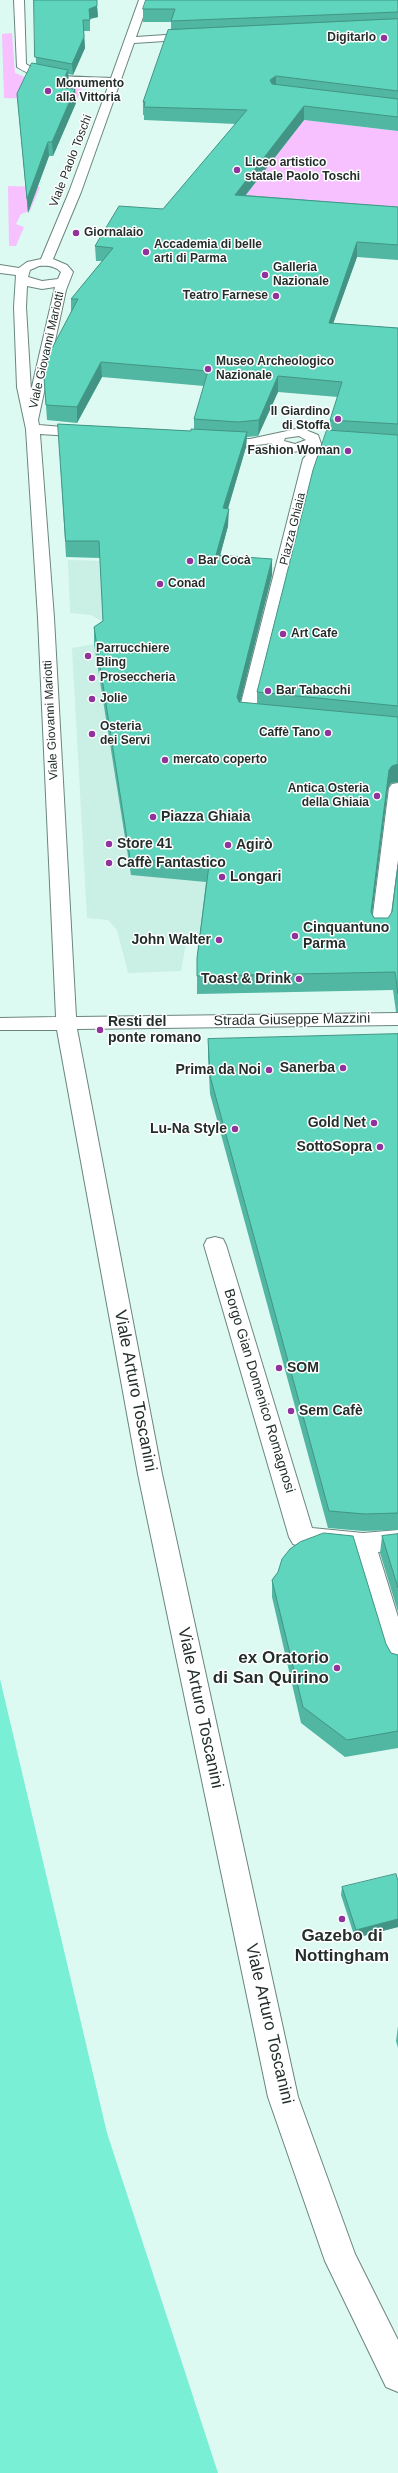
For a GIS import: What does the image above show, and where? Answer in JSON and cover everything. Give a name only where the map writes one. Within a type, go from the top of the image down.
[{"type":"street","points":[[19,0],[21,65],[30,72],[46,76],[115,81]]},
{"type":"street","name":"Viale Paolo Toschi","points":[[46,262],[75,192],[144,0]]},
{"type":"street","points":[[129,40],[204,36]]},
{"type":"street","points":[[0,269],[22,275],[28,282],[40,285],[63,281],[67,272],[64,268],[56,264],[46,262],[29,265],[22,275]]},
{"type":"street","name":"Viale Giovanni Mariotti","points":[[22,275],[20,308],[24,387],[32,424],[46,618],[66,1022]]},
{"type":"street","name":"Viale Giovanni Mariotti","points":[[32,424],[63,281]]},
{"type":"street","points":[[32,424],[50,429],[103,434]]},
{"type":"street","points":[[247,443],[278,437],[285,433],[296,432],[312,438],[328,441]]},
{"type":"street","points":[[278,437],[276,439],[279,445],[303,450],[310,459]]},
{"type":"street","points":[[205,441],[247,443],[293,448],[308,446],[312,438]]},
{"type":"street","name":"Piazza Ghiaia","points":[[277,718],[246,715],[310,459],[318,449],[312,438]]},
{"type":"street","points":[[380,926],[398,788]]},
{"type":"street","name":"Strada Giuseppe Mazzini","points":[[3,1024],[398,1018]]},
{"type":"street","name":"Viale Arturo Toscanini","points":[[66,1022],[150,1474],[283,2097],[341,2261],[398,2375]]},
{"type":"street","name":"Borgo Gian Domenico Romagnosi","points":[[215,1245],[302,1537],[363,1543]]},
{"type":"street","points":[[398,1540],[363,1543],[398,1661]]},
{"type":"shaded area","points":[[12,33],[15,73],[25,77],[83,85],[77,100],[4,98],[2,34]]},
{"type":"shaded area","points":[[304,120],[398,131],[398,221],[235,209]]},
{"type":"shaded area","points":[[8,186],[40,187],[30,211],[21,214],[16,224],[24,227],[16,246],[9,246]]},
{"type":"shaded area","name":"Piazza Ghiaia","points":[[68,560],[222,564],[283,568],[202,927],[199,936],[187,938],[181,971],[128,973],[117,930],[108,920],[87,918],[72,648],[95,644],[103,622],[91,615],[70,613]]},
{"type":"shaded area","points":[[0,1679],[107,2133],[218,2473],[0,2473]]},
{"type":"building","points":[[34,0],[97,0],[97,6],[89,9],[90,20],[83,20],[84,37],[72,64],[35,57]]},
{"type":"building","points":[[146,0],[398,0],[398,12],[171,21],[175,9],[143,9]]},
{"type":"building","points":[[398,19],[398,91],[276,76],[270,80],[272,84],[398,99],[398,117],[304,106],[235,195],[398,207],[398,245],[357,242],[329,323],[398,328],[398,424],[330,420],[342,382],[278,376],[259,420],[238,422],[194,419],[208,371],[101,362],[77,407],[46,405],[44,378],[50,352],[78,299],[71,299],[113,248],[95,246],[119,206],[163,209],[247,110],[144,107],[145,102],[143,102],[168,30]]},
{"type":"building","points":[[32,63],[68,70],[60,88],[75,89],[52,142],[48,142],[27,199],[17,94]]},
{"type":"building","points":[[58,424],[191,431],[191,429],[247,432],[223,508],[229,509],[216,555],[272,559],[237,697],[239,702],[398,717],[398,764],[392,766],[389,770],[371,912],[374,918],[388,918],[392,912],[398,865],[398,994],[395,972],[197,976],[197,958],[209,865],[130,858],[94,627],[103,621],[99,541],[66,541]]},
{"type":"building","points":[[327,430],[398,435],[398,706],[257,692],[313,470]]},
{"type":"building","points":[[398,1034],[398,1513],[365,1514],[329,1511],[210,1076],[208,1039]]},
{"type":"building","name":"ex Oratorio di San Quirino","points":[[324,1533],[353,1536],[386,1644],[391,1653],[398,1655],[398,1731],[347,1740],[303,1707],[272,1580],[278,1572],[282,1559],[290,1549],[300,1542]]},
{"type":"building","points":[[398,1534],[398,1588],[382,1536]]},
{"type":"building","points":[[396,1874],[398,1881],[398,1919],[356,1930],[342,1887]]},
{"type":"place","name":"Digitarlo","points":[[384,38]]},
{"type":"place","name":"Monumento alla Vittoria","points":[[48,91]]},
{"type":"place","name":"Liceo artistico statale Paolo Toschi","points":[[237,170]]},
{"type":"place","name":"Giornalaio","points":[[76,233]]},
{"type":"place","name":"Accademia di belle arti di Parma","points":[[146,252]]},
{"type":"place","name":"Galleria Nazionale","points":[[265,275]]},
{"type":"place","name":"Teatro Farnese","points":[[276,296]]},
{"type":"place","name":"Museo Archeologico Nazionale","points":[[208,369]]},
{"type":"place","name":"Il Giardino di Stoffa","points":[[338,419]]},
{"type":"place","name":"Fashion Woman","points":[[348,451]]},
{"type":"place","name":"Bar Cocà","points":[[190,561]]},
{"type":"place","name":"Conad","points":[[160,584]]},
{"type":"place","name":"Art Cafe","points":[[283,634]]},
{"type":"place","name":"Parrucchiere Bling","points":[[88,656]]},
{"type":"place","name":"Proseccheria","points":[[92,678]]},
{"type":"place","name":"Bar Tabacchi","points":[[268,691]]},
{"type":"place","name":"Jolie","points":[[92,699]]},
{"type":"place","name":"Caffè Tano","points":[[328,733]]},
{"type":"place","name":"Osteria dei Servi","points":[[92,734]]},
{"type":"place","name":"mercato coperto","points":[[165,760]]},
{"type":"place","name":"Antica Osteria della Ghiaia","points":[[377,796]]},
{"type":"place","name":"Piazza Ghiaia","points":[[153,817]]},
{"type":"place","name":"Store 41","points":[[109,844]]},
{"type":"place","name":"Agirò","points":[[228,845]]},
{"type":"place","name":"Caffè Fantastico","points":[[109,863]]},
{"type":"place","name":"Longari","points":[[222,877]]},
{"type":"place","name":"Cinquantuno Parma","points":[[295,936]]},
{"type":"place","name":"John Walter","points":[[219,940]]},
{"type":"place","name":"Toast & Drink","points":[[299,979]]},
{"type":"place","name":"Resti del ponte romano","points":[[100,1030]]},
{"type":"place","name":"Sanerba","points":[[343,1068]]},
{"type":"place","name":"Prima da Noi","points":[[269,1070]]},
{"type":"place","name":"Gold Net","points":[[374,1123]]},
{"type":"place","name":"Lu-Na Style","points":[[235,1129]]},
{"type":"place","name":"SottoSopra","points":[[380,1147]]},
{"type":"place","name":"SOM","points":[[279,1368]]},
{"type":"place","name":"Sem Cafè","points":[[291,1411]]},
{"type":"place","name":"ex Oratorio di San Quirino","points":[[337,1668]]},
{"type":"place","name":"Gazebo di Nottingham","points":[[342,1919]]}]
